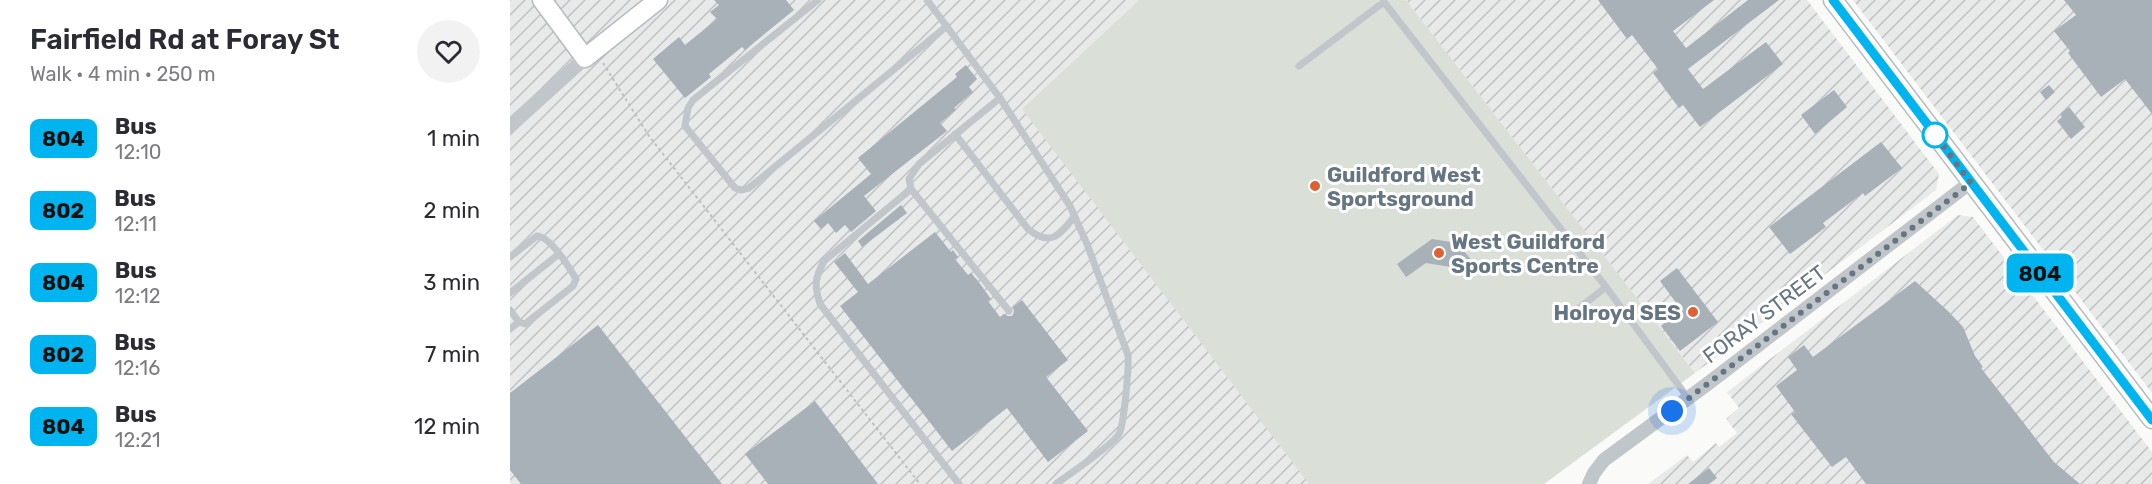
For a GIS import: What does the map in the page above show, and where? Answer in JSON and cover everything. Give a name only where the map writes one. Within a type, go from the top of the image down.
[{"type":"main road","points":[[542,0],[590,55],[658,0]]},
{"type":"main road","points":[[1833,0],[2152,419]]},
{"type":"street","points":[[510,126],[590,55]]},
{"type":"street","name":"FORAY STREET","points":[[1589,484],[1594,472],[1604,460],[1971,183]]},
{"type":"lane","points":[[818,0],[693,100],[688,108],[685,126],[735,188],[741,190],[749,188],[947,26]]},
{"type":"lane","points":[[927,0],[1000,98],[1070,206],[1128,355],[1129,370],[1119,434],[1056,484]]},
{"type":"lane","points":[[1299,66],[1384,2],[1606,287],[1688,398]]},
{"type":"lane","points":[[1000,98],[919,164],[909,179],[911,189],[1009,310]]},
{"type":"lane","points":[[956,134],[1028,229],[1038,237],[1050,239],[1062,232],[1074,217]]},
{"type":"lane","points":[[911,189],[824,261],[816,275],[815,289],[820,304],[959,484]]},
{"type":"lane","points":[[510,257],[537,236],[544,237],[576,279],[576,284],[525,324],[519,322],[510,310]]},
{"type":"lane","points":[[510,293],[559,254]]},
{"type":"lane","points":[[1569,316],[1606,287]]},
{"type":"lane","points":[[510,329],[519,322]]},
{"type":"path","points":[[590,55],[649,136],[920,484]]},
{"type":"shaded area","points":[[510,0],[1139,0],[1022,109],[1323,484],[510,484]]},
{"type":"shaded area","name":"Guildford West Sportsground","points":[[1139,0],[1406,0],[1695,373],[1544,484],[1309,484],[1022,109]]},
{"type":"shaded area","points":[[1406,0],[1807,0],[1939,174],[1936,190],[1695,373]]},
{"type":"shaded area","points":[[1853,0],[2152,0],[2152,393]]},
{"type":"shaded area","points":[[1958,215],[1973,217],[2152,452],[2152,484],[1648,484],[1687,455],[1693,462],[1716,443],[1719,447],[1737,433],[1726,419],[1739,408],[1727,392]]},
{"type":"building","points":[[714,0],[786,0],[794,10],[745,50],[742,47],[709,74],[711,77],[685,98],[653,59],[679,37],[685,45],[717,19],[710,12],[719,5]]},
{"type":"building","points":[[1598,0],[1714,0],[1673,31],[1686,48],[1748,0],[1779,0],[1688,69],[1703,89],[1766,42],[1783,64],[1700,127],[1683,105],[1679,108],[1653,73],[1658,69],[1632,35],[1627,39]]},
{"type":"building","points":[[2064,0],[2152,0],[2152,114],[2125,79],[2101,97],[2054,31],[2076,15]]},
{"type":"building","points":[[966,65],[977,79],[969,87],[973,92],[940,123],[947,131],[864,196],[876,211],[851,232],[845,225],[836,233],[828,223],[821,229],[814,221],[871,174],[858,158],[957,77],[955,74]]},
{"type":"building","points":[[2049,85],[2055,92],[2046,100],[2040,92]]},
{"type":"building","points":[[1834,90],[1847,107],[1815,134],[1801,115]]},
{"type":"building","points":[[2069,107],[2085,127],[2071,139],[2057,121],[2062,117],[2060,114]]},
{"type":"building","points":[[1881,142],[1902,168],[1865,196],[1863,193],[1823,223],[1826,227],[1790,254],[1769,227]]},
{"type":"building","points":[[901,205],[907,213],[862,247],[858,241]]},
{"type":"building","points":[[935,232],[951,252],[953,250],[958,257],[955,259],[968,275],[971,273],[978,281],[991,299],[988,301],[1000,317],[1004,314],[1012,316],[1013,307],[1022,300],[1068,360],[1046,377],[1088,431],[1048,462],[1007,408],[952,451],[840,306],[858,292],[834,262],[845,253],[868,284]]},
{"type":"building","name":"West Guildford Sports Centre","points":[[1432,239],[1457,243],[1474,263],[1459,276],[1451,267],[1426,263],[1406,277],[1397,264]]},
{"type":"building","name":"Holroyd SES","points":[[1677,268],[1718,322],[1680,351],[1661,326],[1680,308],[1660,281]]},
{"type":"building","points":[[1915,281],[1963,327],[1975,356],[1983,367],[1981,368],[2054,462],[2080,484],[1866,484],[1846,457],[1832,467],[1791,414],[1795,412],[1776,386],[1797,370],[1788,357],[1804,345],[1813,357]]},
{"type":"building","points":[[598,325],[722,484],[521,484],[510,470],[510,393]]},
{"type":"building","points":[[815,401],[878,484],[768,484],[745,454]]},
{"type":"building","points":[[1709,468],[1717,478],[1709,484],[1688,484]]},
{"type":"bus line","name":"804","points":[[1833,0],[2152,420]]},
{"type":"place","name":"Guildford West Sportsground","points":[[1315,186]]},
{"type":"place","name":"West Guildford Sports Centre","points":[[1439,253]]},
{"type":"place","name":"Holroyd SES","points":[[1693,312]]},
{"type":"route","points":[[1672,411],[1971,183],[1935,135]]}]
